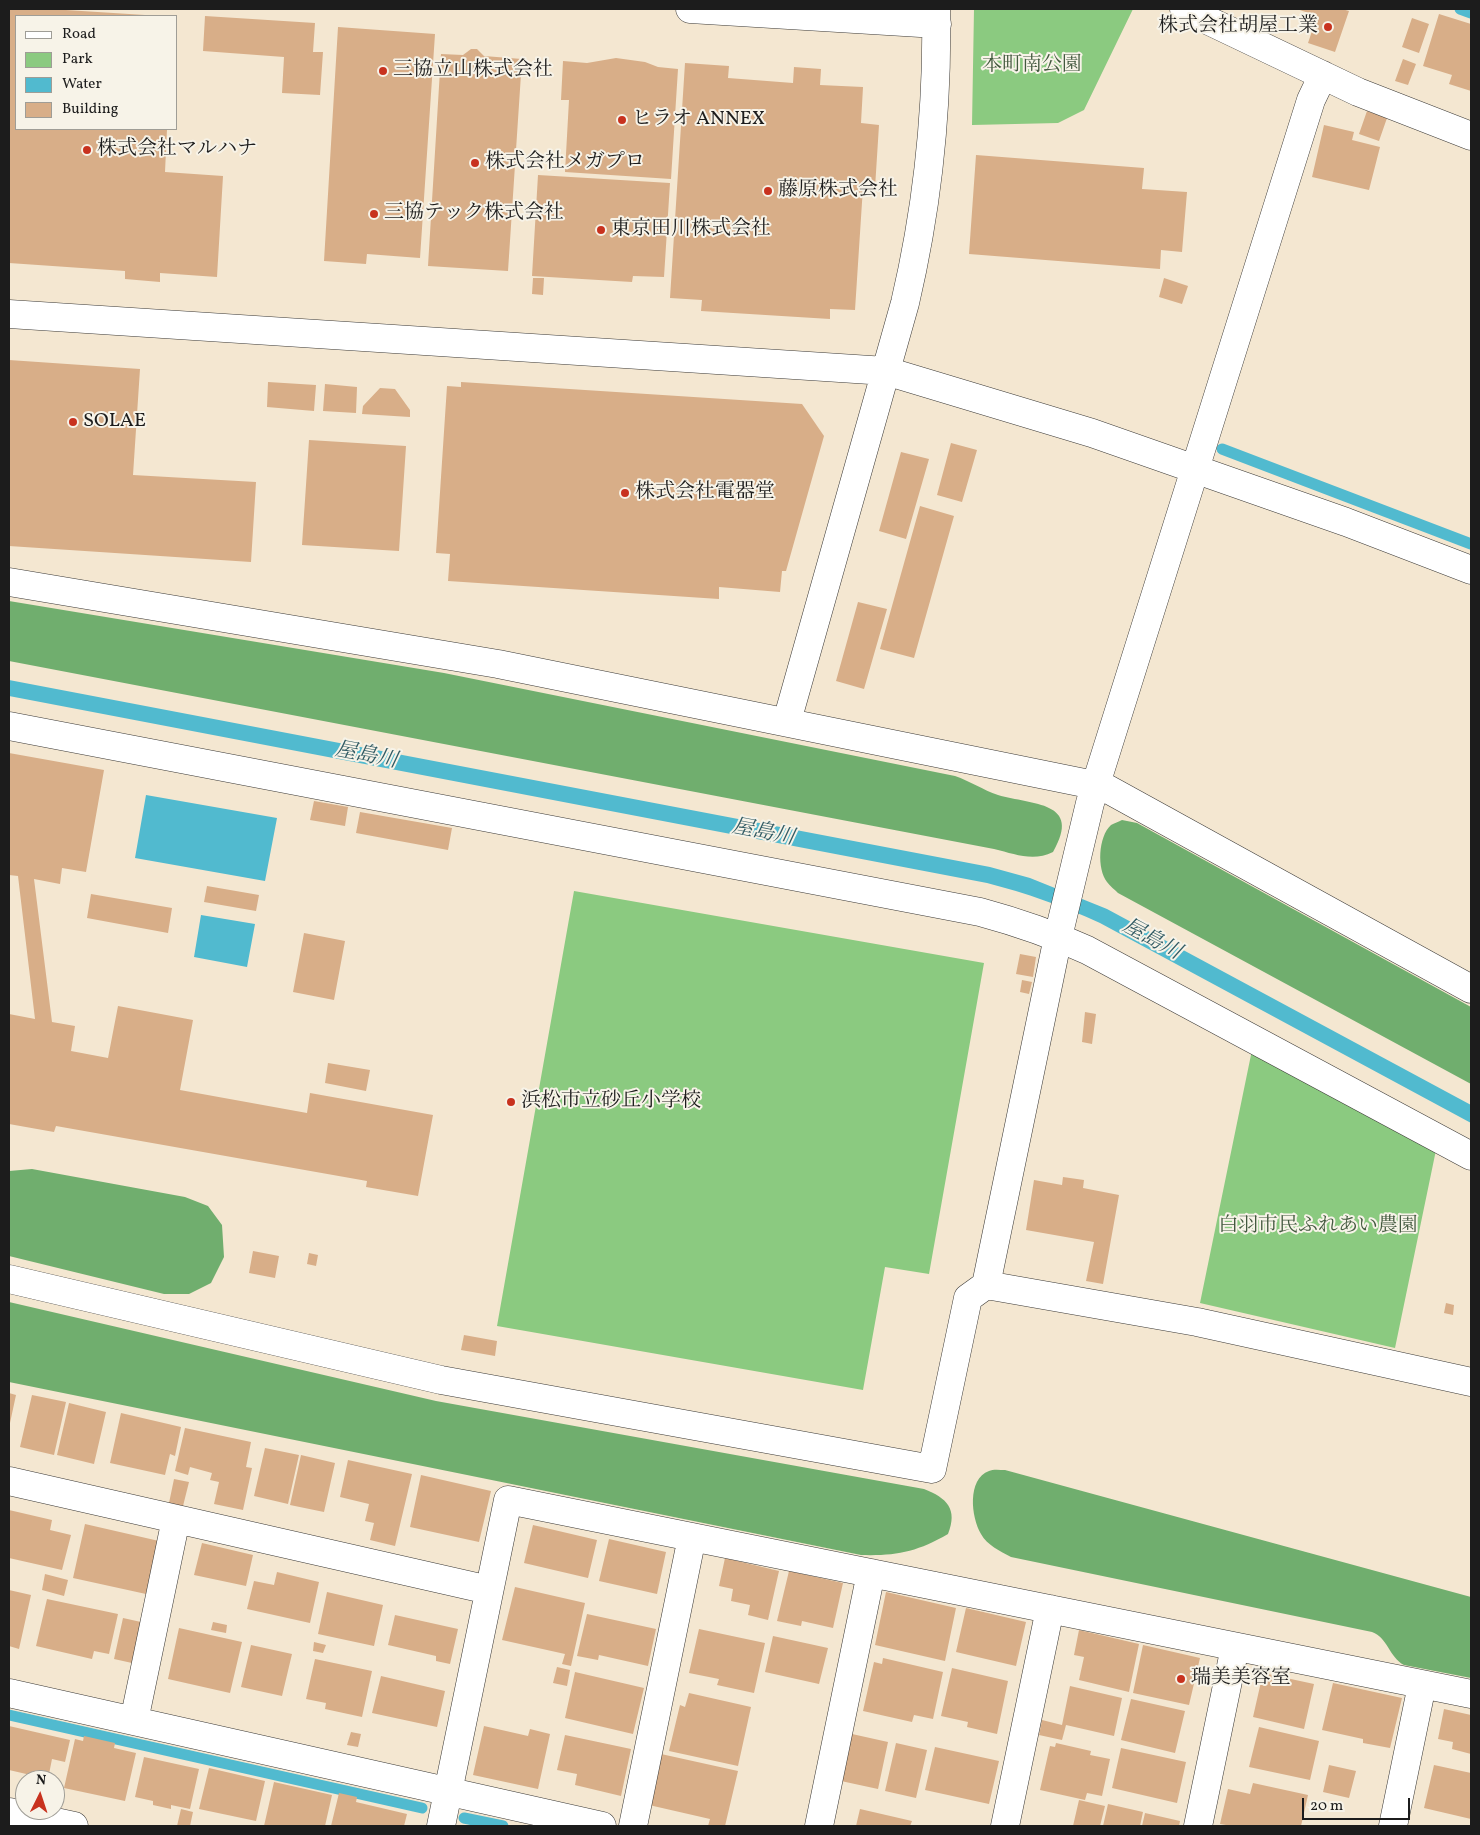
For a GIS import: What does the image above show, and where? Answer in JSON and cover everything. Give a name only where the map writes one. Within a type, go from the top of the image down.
[{"type":"street","points":[[690,9],[936,16],[935,123],[919,243],[886,371],[787,721]]},
{"type":"street","points":[[1184,9],[1358,92],[1471,136]]},
{"type":"street","points":[[9,1279],[441,1380],[932,1469],[968,1298],[986,1285],[1060,930],[1096,786],[1311,100],[1323,75]]},
{"type":"street","points":[[9,314],[886,371],[1092,433],[1346,522],[1471,570]]},
{"type":"street","points":[[9,582],[447,654],[787,721],[1104,787],[1471,989]]},
{"type":"street","points":[[9,726],[980,912],[1060,930],[1471,1156]]},
{"type":"street","points":[[986,1285],[1197,1322],[1471,1382]]},
{"type":"street","points":[[9,1481],[489,1590]]},
{"type":"street","points":[[441,1826],[508,1500],[1471,1694]]},
{"type":"street","points":[[134,1721],[176,1519]]},
{"type":"street","points":[[633,1826],[692,1537]]},
{"type":"street","points":[[819,1826],[871,1573]]},
{"type":"street","points":[[1005,1826],[1050,1609]]},
{"type":"street","points":[[1198,1826],[1235,1647]]},
{"type":"street","points":[[1392,1826],[1422,1684]]},
{"type":"street","points":[[9,1693],[602,1826]]},
{"type":"street","points":[[9,1812],[74,1826]]},
{"type":"green space","name":"本町南公園","points":[[974,9],[1133,9],[1084,110],[1058,123],[972,125]]},
{"type":"green space","points":[[9,601],[444,673],[955,776],[998,795],[1050,808],[1058,814],[1062,823],[1061,835],[1053,852],[1031,857],[1017,855],[994,849],[9,661]]},
{"type":"green space","points":[[1122,820],[1137,823],[1471,1007],[1471,1084],[1118,893],[1104,876],[1100,853],[1103,837],[1107,830],[1111,825]]},
{"type":"green space","points":[[574,891],[984,963],[929,1274],[885,1267],[863,1390],[497,1326]]},
{"type":"green space","name":"白羽市民ふれあい農園","points":[[1252,1050],[1436,1150],[1395,1348],[1200,1303]]},
{"type":"green space","points":[[32,1169],[185,1197],[208,1206],[222,1225],[224,1257],[211,1283],[189,1294],[164,1294],[9,1256],[9,1171]]},
{"type":"green space","points":[[9,1302],[436,1401],[924,1489],[939,1496],[948,1506],[951,1511],[951,1525],[948,1534],[916,1549],[896,1554],[861,1555],[9,1382]]},
{"type":"green space","points":[[991,1470],[1005,1470],[1471,1597],[1471,1678],[1404,1665],[1399,1662],[1382,1639],[1372,1632],[1011,1557],[994,1547],[984,1538],[978,1527],[973,1509],[974,1490],[982,1475]]},
{"type":"water","name":"屋島川","points":[[9,680],[990,867],[1030,878],[1107,909],[1471,1105],[1471,1123],[1100,923],[1016,891],[987,883],[9,696]]},
{"type":"water","points":[[146,795],[277,818],[265,881],[135,858]]},
{"type":"water","points":[[201,915],[255,924],[247,967],[194,957]]},
{"type":"building","name":"株式会社マルハナ","points":[[9,9],[50,9],[145,15],[15,15],[15,130],[167,130],[165,172],[223,176],[217,277],[160,273],[160,282],[125,279],[125,271],[9,263]]},
{"type":"building","points":[[1297,9],[1342,9],[1349,11],[1335,52],[1308,43],[1317,16]]},
{"type":"building","points":[[1439,14],[1471,24],[1471,91],[1449,84],[1452,75],[1423,66]]},
{"type":"building","points":[[205,16],[315,23],[313,52],[323,52],[320,95],[282,93],[284,57],[203,51]]},
{"type":"building","points":[[1412,18],[1429,24],[1419,53],[1402,47]]},
{"type":"building","points":[[338,27],[435,34],[420,258],[367,254],[366,264],[324,261]]},
{"type":"building","points":[[471,49],[477,49],[484,56],[522,59],[508,271],[428,266],[441,54],[463,55]]},
{"type":"building","points":[[616,58],[645,62],[658,67],[678,69],[671,179],[565,172],[569,100],[561,100],[563,61],[587,63]]},
{"type":"building","points":[[1403,59],[1416,64],[1408,85],[1395,81]]},
{"type":"building","points":[[685,63],[729,66],[728,78],[793,83],[794,67],[821,69],[820,85],[863,87],[861,123],[879,125],[875,188],[863,187],[855,310],[830,309],[830,319],[701,311],[702,300],[670,298]]},
{"type":"building","points":[[1367,111],[1387,118],[1379,141],[1359,134]]},
{"type":"building","points":[[1324,125],[1354,132],[1352,140],[1380,147],[1369,190],[1312,177]]},
{"type":"building","points":[[976,155],[1144,168],[1142,189],[1187,192],[1182,252],[1161,250],[1160,269],[969,254]]},
{"type":"building","points":[[538,175],[670,183],[664,277],[633,276],[632,282],[532,276]]},
{"type":"building","points":[[533,278],[544,278],[543,295],[532,294]]},
{"type":"building","points":[[1164,278],[1188,286],[1182,304],[1159,297]]},
{"type":"building","name":"SOLAE","points":[[9,360],[140,369],[133,475],[256,482],[251,562],[9,546]]},
{"type":"building","points":[[268,382],[316,385],[314,411],[267,407]]},
{"type":"building","points":[[461,382],[802,404],[824,436],[786,571],[782,571],[780,592],[719,587],[719,599],[448,581],[450,554],[436,553],[447,386],[461,387]]},
{"type":"building","points":[[325,384],[357,387],[356,413],[323,411]]},
{"type":"building","points":[[380,388],[395,389],[410,410],[410,417],[362,414],[363,406]]},
{"type":"building","points":[[309,440],[406,446],[399,551],[302,545]]},
{"type":"building","points":[[951,443],[977,450],[962,502],[937,495]]},
{"type":"building","points":[[901,452],[929,459],[906,539],[879,531]]},
{"type":"building","points":[[920,506],[954,516],[914,658],[880,649]]},
{"type":"building","points":[[858,602],[887,609],[864,689],[836,681]]},
{"type":"building","points":[[9,753],[104,770],[86,872],[62,868],[60,884],[34,879],[52,1022],[75,1026],[71,1051],[108,1058],[118,1006],[193,1020],[180,1090],[307,1113],[310,1093],[433,1115],[418,1196],[366,1187],[367,1181],[56,1126],[54,1132],[9,1124],[9,1014],[35,1019],[18,876],[9,875]]},
{"type":"building","points":[[314,801],[348,807],[345,826],[310,820]]},
{"type":"building","points":[[360,812],[452,828],[448,850],[356,833]]},
{"type":"building","points":[[207,886],[259,895],[256,911],[204,902]]},
{"type":"building","points":[[91,894],[172,908],[168,933],[87,918]]},
{"type":"building","points":[[304,933],[345,941],[334,1000],[293,992]]},
{"type":"building","points":[[1020,954],[1036,957],[1033,977],[1016,974]]},
{"type":"building","points":[[1022,980],[1032,982],[1029,994],[1020,992]]},
{"type":"building","points":[[1085,1012],[1096,1014],[1092,1044],[1082,1042]]},
{"type":"building","points":[[328,1063],[370,1070],[366,1091],[325,1083]]},
{"type":"building","points":[[1063,1177],[1084,1180],[1083,1188],[1119,1195],[1103,1284],[1086,1281],[1094,1242],[1026,1230],[1034,1180],[1062,1185]]},
{"type":"building","points":[[253,1251],[279,1256],[275,1278],[249,1273]]},
{"type":"building","points":[[309,1253],[318,1255],[316,1266],[307,1264]]},
{"type":"building","points":[[1446,1303],[1454,1305],[1453,1315],[1444,1313]]},
{"type":"building","points":[[464,1335],[497,1341],[495,1356],[461,1350]]},
{"type":"building","points":[[9,1393],[16,1395],[10,1423],[9,1423]]},
{"type":"building","points":[[32,1395],[66,1402],[54,1455],[20,1447]]},
{"type":"building","points":[[69,1403],[106,1412],[94,1464],[57,1455]]},
{"type":"building","points":[[121,1413],[181,1427],[175,1456],[170,1454],[165,1475],[110,1463]]},
{"type":"building","points":[[185,1428],[251,1442],[246,1467],[252,1468],[243,1510],[214,1504],[219,1482],[210,1480],[212,1473],[190,1467],[188,1475],[175,1471]]},
{"type":"building","points":[[265,1448],[299,1455],[288,1504],[254,1496]]},
{"type":"building","points":[[301,1455],[335,1463],[324,1512],[290,1505]]},
{"type":"building","points":[[348,1460],[412,1474],[395,1546],[370,1540],[374,1523],[365,1521],[369,1504],[340,1497]]},
{"type":"building","points":[[421,1475],[491,1491],[479,1542],[410,1527]]},
{"type":"building","points":[[174,1479],[189,1482],[183,1506],[169,1503]]},
{"type":"building","points":[[9,1510],[52,1520],[50,1530],[71,1535],[62,1570],[9,1558]]},
{"type":"building","points":[[85,1524],[159,1541],[146,1594],[73,1578]]},
{"type":"building","points":[[533,1525],[597,1540],[588,1578],[524,1563]]},
{"type":"building","points":[[609,1539],[666,1552],[657,1594],[599,1581]]},
{"type":"building","points":[[202,1543],[253,1555],[246,1586],[194,1575]]},
{"type":"building","points":[[725,1558],[779,1571],[768,1620],[748,1615],[750,1605],[731,1601],[733,1589],[719,1586]]},
{"type":"building","points":[[789,1571],[843,1583],[833,1628],[802,1621],[801,1626],[777,1621]]},
{"type":"building","points":[[277,1572],[319,1582],[310,1623],[247,1609],[254,1581],[274,1585]]},
{"type":"building","points":[[45,1574],[68,1580],[64,1596],[42,1590]]},
{"type":"building","points":[[515,1587],[585,1603],[571,1666],[562,1664],[565,1654],[502,1640]]},
{"type":"building","points":[[9,1590],[31,1595],[19,1649],[9,1646]]},
{"type":"building","points":[[327,1592],[383,1605],[374,1646],[318,1634]]},
{"type":"building","points":[[886,1592],[956,1608],[945,1661],[875,1645]]},
{"type":"building","points":[[47,1599],[118,1614],[109,1654],[94,1651],[92,1659],[36,1646]]},
{"type":"building","points":[[966,1608],[1026,1622],[1016,1666],[956,1652]]},
{"type":"building","points":[[587,1614],[656,1629],[648,1666],[599,1655],[598,1660],[577,1656]]},
{"type":"building","points":[[395,1615],[458,1629],[450,1664],[436,1661],[436,1656],[388,1645]]},
{"type":"building","points":[[123,1618],[141,1622],[132,1663],[114,1659]]},
{"type":"building","points":[[213,1622],[227,1625],[226,1633],[211,1630]]},
{"type":"building","points":[[179,1628],[242,1642],[230,1693],[168,1679]]},
{"type":"building","points":[[699,1629],[765,1643],[754,1693],[717,1685],[719,1679],[689,1673]]},
{"type":"building","points":[[1079,1630],[1139,1644],[1129,1692],[1079,1680],[1084,1657],[1074,1655]]},
{"type":"building","points":[[773,1636],[828,1648],[819,1684],[765,1672]]},
{"type":"building","points":[[314,1642],[326,1645],[323,1653],[313,1651]]},
{"type":"building","points":[[251,1645],[292,1654],[282,1696],[241,1687]]},
{"type":"building","points":[[1143,1645],[1200,1658],[1189,1705],[1133,1693]]},
{"type":"building","points":[[883,1658],[943,1672],[933,1719],[914,1715],[912,1722],[863,1711],[874,1662],[882,1664]]},
{"type":"building","points":[[315,1659],[372,1671],[362,1717],[325,1709],[326,1703],[306,1699]]},
{"type":"building","points":[[557,1667],[570,1670],[567,1686],[553,1683]]},
{"type":"building","points":[[952,1668],[1008,1681],[997,1734],[967,1727],[968,1722],[941,1716]]},
{"type":"building","points":[[575,1672],[644,1688],[633,1734],[565,1718]]},
{"type":"building","points":[[1263,1673],[1314,1684],[1304,1729],[1253,1717]]},
{"type":"building","points":[[381,1676],[445,1691],[437,1727],[372,1713]]},
{"type":"building","points":[[1333,1683],[1402,1698],[1390,1748],[1363,1743],[1363,1739],[1322,1730]]},
{"type":"building","points":[[1070,1686],[1122,1698],[1114,1736],[1066,1725],[1062,1740],[1039,1735],[1042,1720],[1062,1725]]},
{"type":"building","points":[[689,1693],[751,1707],[738,1766],[669,1751],[680,1705],[685,1707]]},
{"type":"building","points":[[1131,1699],[1185,1711],[1175,1753],[1121,1740]]},
{"type":"building","points":[[1444,1709],[1471,1715],[1471,1754],[1452,1749],[1453,1742],[1438,1739]]},
{"type":"building","points":[[9,1726],[70,1740],[65,1762],[52,1759],[50,1770],[9,1770]]},
{"type":"building","points":[[484,1726],[528,1736],[530,1729],[550,1734],[538,1789],[473,1775]]},
{"type":"building","points":[[1259,1727],[1319,1741],[1310,1780],[1249,1767]]},
{"type":"building","points":[[351,1732],[361,1734],[358,1747],[347,1745]]},
{"type":"building","points":[[852,1734],[888,1742],[878,1789],[841,1781]]},
{"type":"building","points":[[565,1735],[631,1749],[621,1796],[575,1785],[577,1774],[557,1770]]},
{"type":"building","points":[[84,1736],[115,1743],[114,1748],[136,1753],[125,1801],[65,1788],[75,1739],[83,1741]]},
{"type":"building","points":[[896,1743],[927,1750],[916,1798],[885,1791]]},
{"type":"building","points":[[1056,1743],[1091,1751],[1090,1755],[1110,1759],[1102,1796],[1087,1793],[1085,1800],[1040,1790],[1050,1746],[1055,1747]]},
{"type":"building","points":[[935,1747],[999,1761],[989,1804],[925,1790]]},
{"type":"building","points":[[1121,1748],[1186,1762],[1177,1803],[1112,1788]]},
{"type":"building","points":[[661,1754],[738,1771],[725,1826],[708,1826],[710,1819],[649,1805]]},
{"type":"building","points":[[144,1757],[199,1769],[190,1809],[171,1805],[171,1809],[153,1805],[153,1801],[135,1797]]},
{"type":"building","points":[[1329,1765],[1356,1771],[1349,1798],[1323,1792]]},
{"type":"building","points":[[1434,1765],[1471,1773],[1471,1819],[1424,1808]]},
{"type":"building","points":[[209,1768],[265,1781],[256,1821],[199,1809]]},
{"type":"building","points":[[274,1782],[332,1795],[325,1826],[264,1826]]},
{"type":"building","points":[[1253,1783],[1308,1795],[1301,1826],[1232,1826],[1220,1824],[1228,1789],[1250,1794]]},
{"type":"building","points":[[339,1793],[357,1797],[356,1802],[407,1814],[404,1826],[331,1826]]},
{"type":"building","points":[[1079,1800],[1105,1806],[1100,1826],[1073,1826]]},
{"type":"building","points":[[1108,1804],[1143,1812],[1140,1826],[1103,1826]]},
{"type":"building","points":[[181,1809],[193,1812],[190,1826],[177,1826]]},
{"type":"building","points":[[860,1809],[912,1821],[910,1826],[856,1826]]},
{"type":"building","points":[[1145,1813],[1180,1821],[1179,1826],[1142,1826]]},
{"type":"waterway","points":[[1460,9],[1471,13]]},
{"type":"waterway","points":[[1222,449],[1471,544]]},
{"type":"waterway","points":[[9,1715],[422,1808]]},
{"type":"waterway","points":[[464,1818],[503,1826]]},
{"type":"place","name":"株式会社胡屋工業","points":[[1328,27]]},
{"type":"place","name":"三協立山株式会社","points":[[383,71]]},
{"type":"place","name":"ヒラオ ANNEX","points":[[622,120]]},
{"type":"place","name":"株式会社マルハナ","points":[[87,150]]},
{"type":"place","name":"株式会社メガプロ","points":[[475,163]]},
{"type":"place","name":"藤原株式会社","points":[[768,191]]},
{"type":"place","name":"三協テック株式会社","points":[[374,214]]},
{"type":"place","name":"東京田川株式会社","points":[[601,230]]},
{"type":"place","name":"SOLAE","points":[[73,422]]},
{"type":"place","name":"株式会社電器堂","points":[[625,493]]},
{"type":"place","name":"浜松市立砂丘小学校","points":[[511,1102]]},
{"type":"place","name":"瑞美美容室","points":[[1181,1679]]}]
